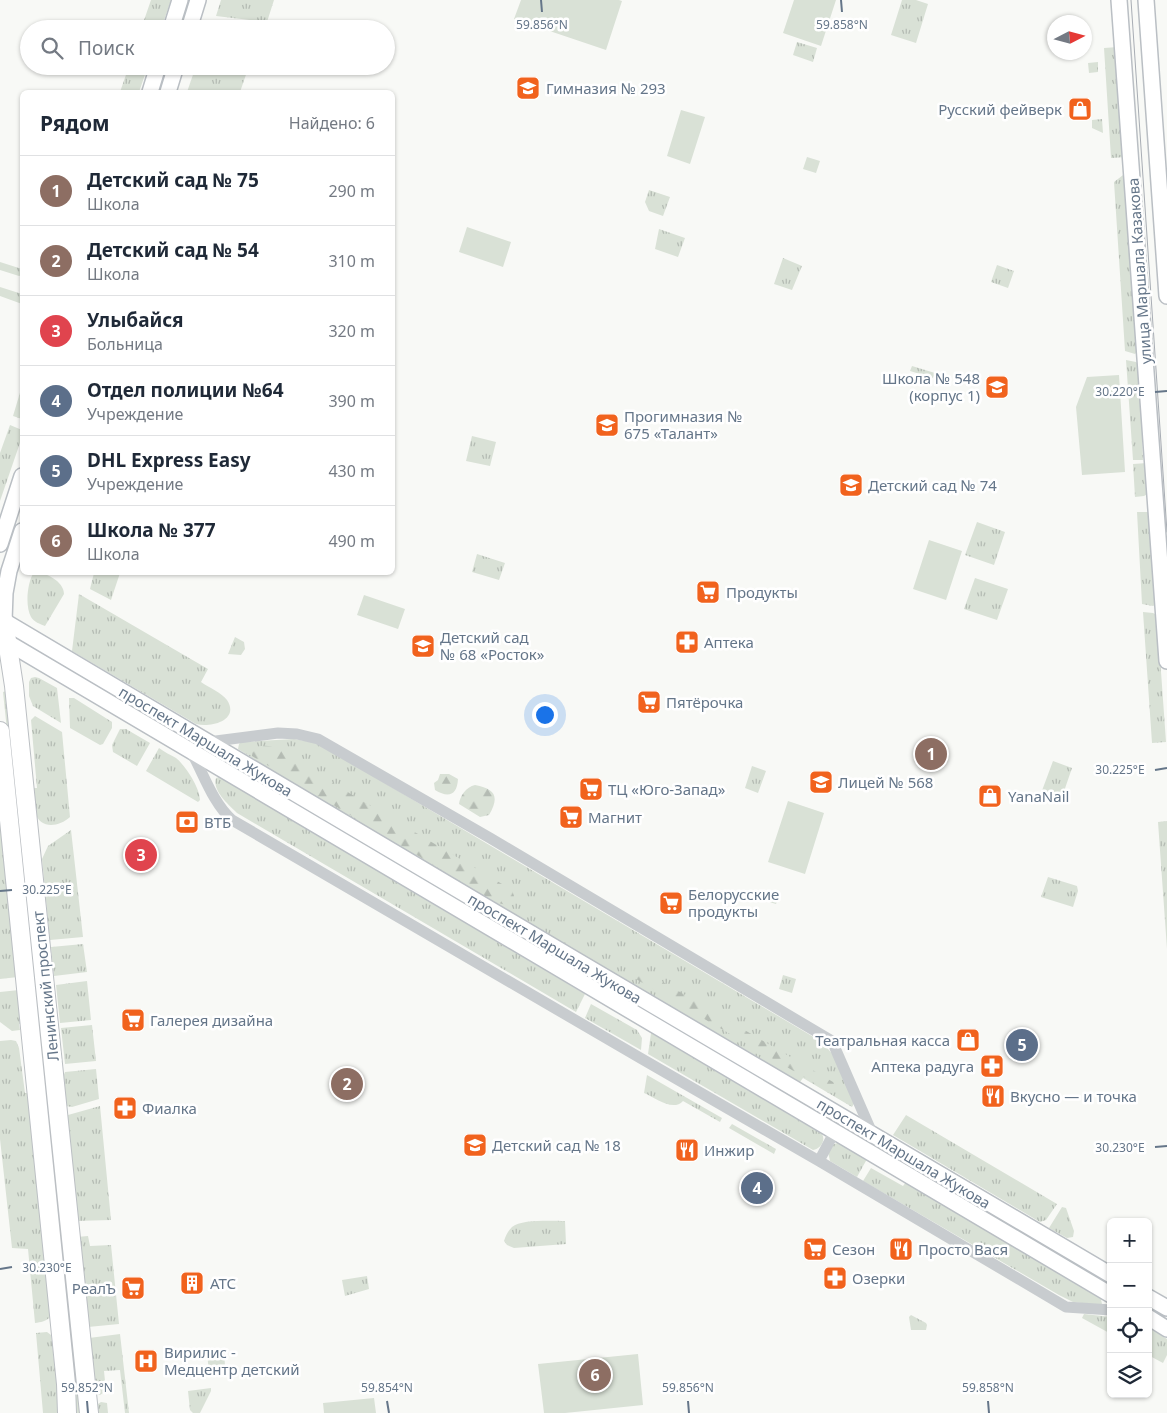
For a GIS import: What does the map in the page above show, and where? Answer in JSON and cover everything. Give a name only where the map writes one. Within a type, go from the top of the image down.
[{"type":"main road","points":[[174,20],[180,0]]},
{"type":"main road","points":[[192,20],[198,0]]},
{"type":"main road","name":"улица Маршала Казакова","points":[[1119,0],[1167,661]]},
{"type":"main road","name":"улица Маршала Казакова","points":[[1146,0],[1167,296]]},
{"type":"main road","points":[[151,90],[155,75]]},
{"type":"main road","points":[[169,90],[173,75]]},
{"type":"main road","points":[[0,544],[20,482]]},
{"type":"main road","name":"Ленинский проспект","points":[[20,538],[9,571],[2,620],[89,1413]]},
{"type":"main road","name":"проспект Маршала Жукова","points":[[2,620],[584,966],[1107,1273]]},
{"type":"main road","name":"проспект Маршала Жукова","points":[[4,641],[1107,1293]]},
{"type":"main road","name":"Ленинский проспект","points":[[0,732],[68,1413]]},
{"type":"main road","points":[[1152,1299],[1167,1308]]},
{"type":"main road","points":[[1152,1319],[1167,1328]]},
{"type":"street","points":[[208,742],[278,733],[297,734],[318,739],[498,842],[832,1041],[872,1134]]},
{"type":"street","points":[[192,753],[218,803],[232,820],[642,1060],[819,1161],[1066,1307],[1107,1310]]},
{"type":"street","points":[[819,1161],[835,1131]]},
{"type":"green space","points":[[151,0],[171,0],[164,20],[144,20]]},
{"type":"green space","points":[[221,0],[274,0],[268,20],[216,16]]},
{"type":"green space","points":[[521,0],[622,1],[606,50],[514,19]]},
{"type":"green space","points":[[794,0],[836,0],[821,46],[783,33]]},
{"type":"green space","points":[[902,0],[916,0],[928,4],[916,43],[891,35]]},
{"type":"green space","points":[[797,42],[817,48],[813,62],[793,55]]},
{"type":"green space","points":[[1118,47],[1126,157],[1111,158],[1104,48]]},
{"type":"green space","points":[[1098,62],[1098,72],[1089,73],[1088,63]]},
{"type":"green space","points":[[126,75],[145,75],[140,90],[121,90]]},
{"type":"green space","points":[[193,75],[246,75],[241,90],[188,90]]},
{"type":"green space","points":[[681,110],[705,117],[690,164],[667,156]]},
{"type":"green space","points":[[1102,119],[1103,133],[1092,128],[1092,120]]},
{"type":"green space","points":[[807,157],[820,161],[816,173],[803,169]]},
{"type":"green space","points":[[1127,172],[1139,350],[1135,354],[1125,351],[1114,182]]},
{"type":"green space","points":[[649,190],[670,197],[663,216],[649,211],[645,202]]},
{"type":"green space","points":[[467,227],[511,242],[503,267],[459,252]]},
{"type":"green space","points":[[659,229],[685,238],[678,257],[655,249]]},
{"type":"green space","points":[[783,258],[802,266],[792,290],[774,284]]},
{"type":"green space","points":[[0,262],[20,268],[20,276],[19,276],[0,270]]},
{"type":"green space","points":[[997,265],[1014,271],[1008,288],[991,282]]},
{"type":"green space","points":[[0,287],[20,293],[20,303],[0,296]]},
{"type":"green space","points":[[1126,360],[1136,362],[1140,366],[1145,437],[1142,437],[1143,460],[1133,460]]},
{"type":"green space","points":[[912,366],[935,373],[933,378],[910,371]]},
{"type":"green space","points":[[1119,375],[1125,472],[1082,475],[1076,407],[1087,377]]},
{"type":"green space","points":[[20,393],[20,418],[13,416]]},
{"type":"green space","points":[[10,425],[20,429],[20,443],[0,501],[0,453]]},
{"type":"green space","points":[[472,436],[496,442],[490,466],[466,461]]},
{"type":"green space","points":[[1147,463],[1149,493],[1144,496],[1135,497],[1133,464]]},
{"type":"green space","points":[[1137,512],[1150,512],[1157,604],[1153,606],[1142,604]]},
{"type":"green space","points":[[977,522],[1005,532],[994,565],[965,555]]},
{"type":"green space","points":[[929,540],[962,551],[946,600],[913,589]]},
{"type":"green space","points":[[477,554],[505,563],[499,580],[472,572]]},
{"type":"green space","points":[[33,575],[46,575],[57,581],[63,589],[64,594],[45,626],[32,619],[29,612],[27,601],[28,588]]},
{"type":"green space","points":[[94,575],[119,575],[111,600],[90,589]]},
{"type":"green space","points":[[975,578],[1008,589],[997,620],[964,609]]},
{"type":"green space","points":[[79,594],[208,669],[201,682],[225,697],[230,707],[230,713],[227,717],[222,721],[209,725],[196,724],[72,651]]},
{"type":"green space","points":[[364,595],[405,609],[398,629],[357,615]]},
{"type":"green space","points":[[1143,612],[1157,615],[1166,742],[1152,743]]},
{"type":"green space","points":[[235,637],[244,642],[245,649],[241,655],[228,654]]},
{"type":"green space","points":[[35,677],[57,688],[61,723],[33,706],[29,696],[29,682],[31,678]]},
{"type":"green space","points":[[6,691],[42,1028],[38,1028],[3,692]]},
{"type":"green space","points":[[69,698],[74,698],[112,722],[112,728],[103,744],[100,745],[70,728]]},
{"type":"green space","points":[[35,716],[62,732],[70,817],[55,825],[41,822],[37,818],[33,806],[32,788],[37,788],[31,720]]},
{"type":"green space","points":[[120,729],[126,729],[150,743],[137,766],[113,752],[112,745]]},
{"type":"green space","points":[[294,739],[317,743],[822,1042],[835,1057],[855,1102],[852,1107],[803,1078],[800,1082],[308,793],[238,749],[241,742]]},
{"type":"green space","points":[[261,746],[274,747],[281,751],[512,890],[513,900],[506,905],[495,902],[252,756],[252,752]]},
{"type":"green space","points":[[159,748],[180,761],[188,771],[198,789],[200,800],[198,802],[146,771]]},
{"type":"green space","points":[[1053,761],[1072,768],[1060,803],[1040,796]]},
{"type":"green space","points":[[752,766],[766,771],[758,793],[745,788]]},
{"type":"green space","points":[[440,774],[449,774],[458,779],[456,789],[451,794],[444,794],[435,790],[434,783],[438,780]]},
{"type":"green space","points":[[219,777],[585,994],[576,1012],[237,813],[216,788],[216,778]]},
{"type":"green space","points":[[475,785],[487,789],[494,794],[494,803],[489,815],[480,817],[459,804],[464,792]]},
{"type":"green space","points":[[788,801],[824,813],[805,874],[768,862]]},
{"type":"green space","points":[[0,806],[18,977],[0,979]]},
{"type":"green space","points":[[1167,821],[1167,949],[1158,822]]},
{"type":"green space","points":[[71,830],[83,937],[50,940],[42,859],[48,846]]},
{"type":"green space","points":[[1048,877],[1077,886],[1078,891],[1073,907],[1041,897]]},
{"type":"green space","points":[[758,891],[779,897],[776,904],[756,898]]},
{"type":"green space","points":[[83,944],[87,972],[54,976],[51,947]]},
{"type":"green space","points":[[646,972],[833,1082],[835,1085],[834,1093],[629,975]]},
{"type":"green space","points":[[783,975],[796,979],[792,993],[779,989]]},
{"type":"green space","points":[[87,981],[91,1020],[60,1023],[56,985]]},
{"type":"green space","points":[[19,990],[23,1023],[19,1024],[20,1030],[12,1031],[0,1022],[0,992]]},
{"type":"green space","points":[[591,1004],[637,1030],[642,1038],[641,1050],[585,1018]]},
{"type":"green space","points":[[92,1025],[96,1061],[65,1064],[61,1028]]},
{"type":"green space","points":[[651,1033],[822,1134],[822,1144],[813,1150],[648,1054]]},
{"type":"green space","points":[[39,1037],[43,1037],[81,1413],[77,1413]]},
{"type":"green space","points":[[0,1041],[16,1041],[19,1048],[25,1093],[29,1093],[50,1317],[45,1321],[35,1323],[28,1249],[12,1248],[0,1139]]},
{"type":"green space","points":[[96,1069],[99,1099],[72,1107],[66,1106],[63,1077],[65,1072]]},
{"type":"green space","points":[[647,1075],[722,1118],[720,1122],[683,1101],[679,1104],[669,1105],[644,1093]]},
{"type":"green space","points":[[100,1106],[111,1220],[75,1221],[65,1119],[68,1115]]},
{"type":"green space","points":[[906,1115],[1057,1204],[1046,1220],[1040,1222],[893,1135]]},
{"type":"green space","points":[[732,1124],[776,1149],[774,1154],[729,1128]]},
{"type":"green space","points":[[840,1142],[867,1159],[857,1177],[830,1161],[828,1152],[832,1145]]},
{"type":"green space","points":[[871,1168],[903,1186],[906,1182],[1101,1299],[1102,1304],[1073,1302],[1059,1295],[863,1181]]},
{"type":"green space","points":[[1062,1207],[1066,1208],[1074,1231],[1073,1237],[1067,1238],[1049,1228]]},
{"type":"green space","points":[[537,1221],[565,1221],[566,1244],[514,1248],[507,1245],[504,1241],[509,1230],[516,1224]]},
{"type":"green space","points":[[88,1236],[90,1246],[111,1245],[119,1324],[88,1327],[77,1237]]},
{"type":"green space","points":[[367,1276],[369,1289],[345,1296],[342,1280]]},
{"type":"green space","points":[[1084,1314],[1107,1317],[1107,1332],[1082,1318]]},
{"type":"green space","points":[[911,1315],[926,1323],[926,1330],[911,1330],[909,1317]]},
{"type":"green space","points":[[1152,1330],[1167,1339],[1167,1355],[1163,1363],[1152,1357]]},
{"type":"green space","points":[[47,1332],[51,1335],[57,1384],[57,1413],[43,1413],[36,1333]]},
{"type":"green space","points":[[120,1334],[129,1413],[125,1413],[120,1370],[104,1371],[106,1391],[100,1395],[93,1393],[89,1338]]},
{"type":"green space","points":[[224,1350],[225,1366],[221,1371],[209,1373],[207,1352]]},
{"type":"green space","points":[[638,1354],[643,1405],[565,1413],[544,1413],[538,1364]]},
{"type":"green space","points":[[211,1388],[200,1413],[193,1413],[190,1410],[188,1391]]},
{"type":"green space","points":[[374,1398],[376,1413],[324,1413],[323,1403]]},
{"type":"green space","points":[[101,1402],[107,1403],[108,1413],[96,1413],[95,1406]]},
{"type":"tram line","points":[[1131,0],[1167,532]]},
{"type":"place","name":"Гимназия № 293","points":[[528,88]]},
{"type":"place","name":"Русский фейверк","points":[[1080,109]]},
{"type":"place","name":"Школа № 548 (корпус 1)","points":[[997,387]]},
{"type":"place","name":"Прогимназия № 675 «Талант»","points":[[607,425]]},
{"type":"place","name":"Детский сад № 74","points":[[851,485]]},
{"type":"place","name":"Продукты","points":[[708,592]]},
{"type":"place","name":"Аптека","points":[[687,642]]},
{"type":"place","name":"Детский сад № 68 «Росток»","points":[[423,646]]},
{"type":"place","name":"Пятёрочка","points":[[649,702]]},
{"type":"place","name":"Детский сад № 75","points":[[931,754]]},
{"type":"place","name":"Лицей № 568","points":[[821,782]]},
{"type":"place","name":"ТЦ «Юго-Запад»","points":[[591,789]]},
{"type":"place","name":"YanaNail","points":[[990,796]]},
{"type":"place","name":"Магнит","points":[[571,817]]},
{"type":"place","name":"ВТБ","points":[[187,822]]},
{"type":"place","name":"Улыбайся","points":[[141,855]]},
{"type":"place","name":"Белорусские продукты","points":[[671,903]]},
{"type":"place","name":"Галерея дизайна","points":[[133,1020]]},
{"type":"place","name":"Театральная касса","points":[[968,1040]]},
{"type":"place","name":"DHL Express Easy","points":[[1022,1045]]},
{"type":"place","name":"Аптека радуга","points":[[992,1066]]},
{"type":"place","name":"Детский сад № 54","points":[[347,1084]]},
{"type":"place","name":"Вкусно — и точка","points":[[993,1096]]},
{"type":"place","name":"Фиалка","points":[[125,1108]]},
{"type":"place","name":"Детский сад № 18","points":[[475,1145]]},
{"type":"place","name":"Инжир","points":[[687,1150]]},
{"type":"place","name":"Отдел полиции №64","points":[[757,1188]]},
{"type":"place","name":"Сезон","points":[[815,1249]]},
{"type":"place","name":"Просто Вася","points":[[901,1249]]},
{"type":"place","name":"Озерки","points":[[835,1278]]},
{"type":"place","name":"АТС","points":[[192,1283]]},
{"type":"place","name":"РеалЪ","points":[[133,1288]]},
{"type":"place","name":"Вирилис - Медцентр детский","points":[[146,1361]]},
{"type":"place","name":"Школа № 377","points":[[595,1375]]}]
